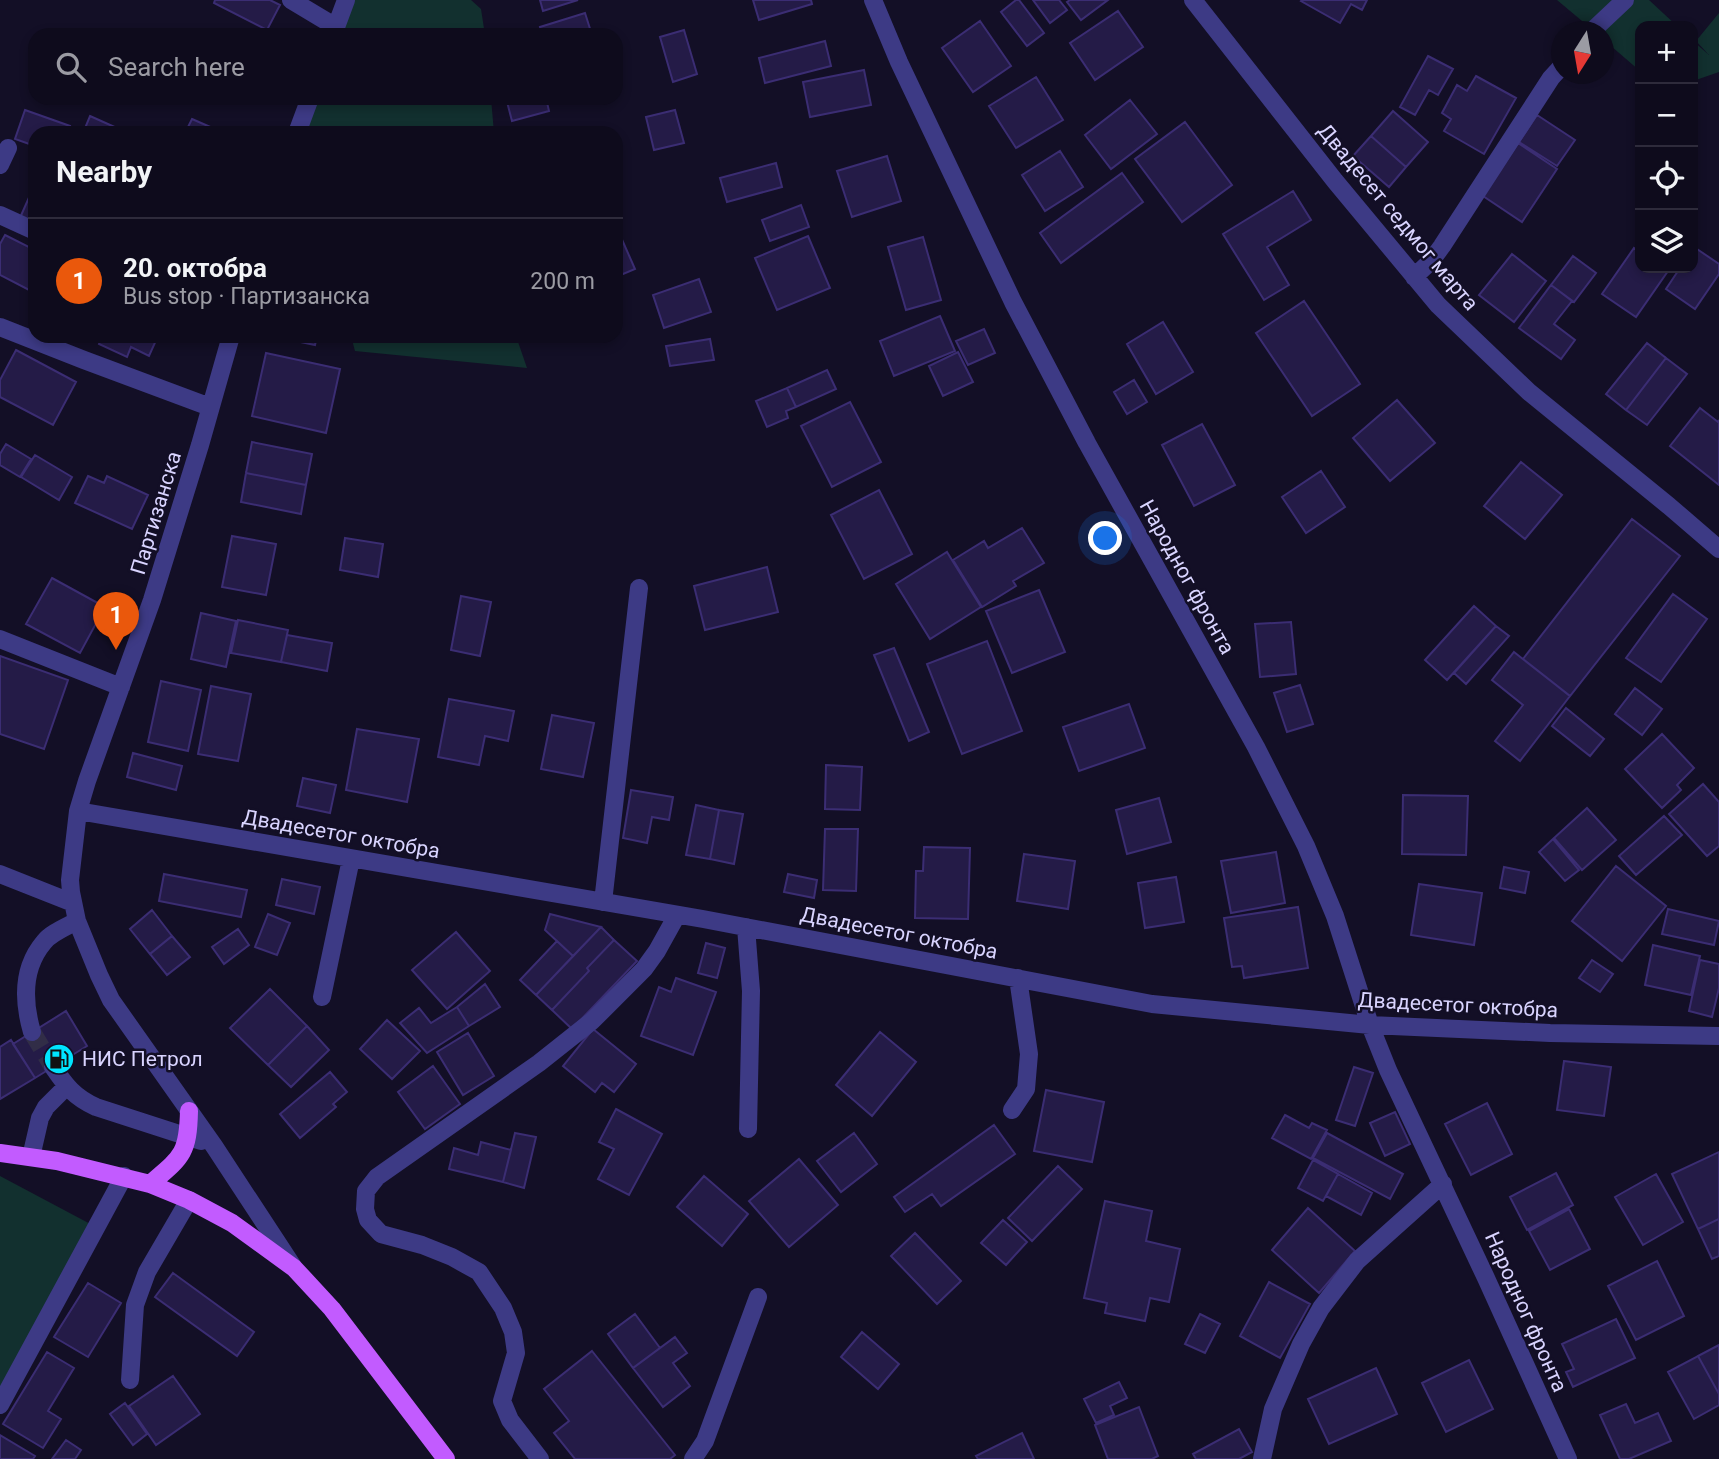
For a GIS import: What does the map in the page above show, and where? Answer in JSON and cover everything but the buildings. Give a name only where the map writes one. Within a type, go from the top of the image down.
[{"type":"main road","points":[[150,1184],[175,1163],[185,1148],[189,1137],[189,1111]]},
{"type":"main road","points":[[0,1153],[124,1176],[189,1200],[232,1223],[294,1268],[332,1309],[446,1459]]},
{"type":"street","points":[[291,0],[330,28]]},
{"type":"street","points":[[335,28],[346,0]]},
{"type":"street","name":"Народног фронта","points":[[873,0],[899,62],[1013,302],[1087,443],[1256,747],[1306,846],[1335,916],[1370,1025],[1388,1070],[1568,1459]]},
{"type":"street","name":"Двадесет седмог марта","points":[[1193,0],[1438,305],[1530,393],[1719,549]]},
{"type":"street","points":[[1603,21],[1625,0]]},
{"type":"street","points":[[1414,277],[1442,246],[1551,78]]},
{"type":"street","points":[[300,126],[307,105]]},
{"type":"street","points":[[0,165],[8,148]]},
{"type":"street","points":[[0,215],[28,228]]},
{"type":"street","points":[[0,327],[28,338]]},
{"type":"street","points":[[41,343],[210,407]]},
{"type":"street","name":"Партизанска","points":[[228,343],[152,600],[78,811],[70,880],[76,921],[111,1000],[214,1146],[294,1268]]},
{"type":"street","points":[[603,902],[639,588]]},
{"type":"street","points":[[0,639],[121,687]]},
{"type":"street","name":"Двадесетог октобра","points":[[78,811],[746,927],[1152,1004],[1370,1025],[1550,1033],[1719,1036]]},
{"type":"street","points":[[322,997],[351,859]]},
{"type":"street","points":[[0,874],[73,903]]},
{"type":"street","points":[[540,1459],[510,1420],[502,1401],[516,1353],[513,1332],[503,1308],[480,1272],[422,1245],[381,1234],[368,1220],[365,1209],[366,1191],[377,1177],[539,1063],[592,1021],[644,969],[677,915]]},
{"type":"street","points":[[32,1032],[25,995],[28,973],[45,940],[76,921]]},
{"type":"street","points":[[746,927],[751,991],[748,1129]]},
{"type":"street","points":[[1012,1110],[1026,1089],[1029,1054],[1018,978]]},
{"type":"street","points":[[53,1066],[66,1087],[96,1107],[214,1146]]},
{"type":"street","points":[[31,1157],[40,1118],[66,1087]]},
{"type":"street","points":[[0,1405],[124,1176]]},
{"type":"street","points":[[1262,1459],[1273,1409],[1301,1344],[1321,1308],[1357,1261],[1443,1184]]},
{"type":"street","points":[[130,1380],[135,1305],[147,1272],[189,1200]]},
{"type":"street","points":[[693,1459],[705,1441],[758,1297]]},
{"type":"green space","points":[[351,0],[471,0],[481,9],[484,28],[341,28]]},
{"type":"green space","points":[[1557,0],[1649,0],[1672,21],[1635,21],[1635,67],[1614,49],[1614,21],[1582,21]]},
{"type":"green space","points":[[1719,13],[1719,72],[1698,79],[1698,45],[1709,55],[1698,43],[1698,39]]},
{"type":"green space","points":[[312,105],[492,105],[493,126],[304,126]]},
{"type":"green space","points":[[353,343],[518,343],[527,368],[355,351]]},
{"type":"green space","points":[[0,1176],[96,1227],[0,1405]]},
{"type":"tunnel","points":[[32,1032],[53,1067]]},
{"type":"place","name":"20. октобра","points":[[116,650]]},
{"type":"place","name":"НИС Петрол","points":[[59,1059]]}]
